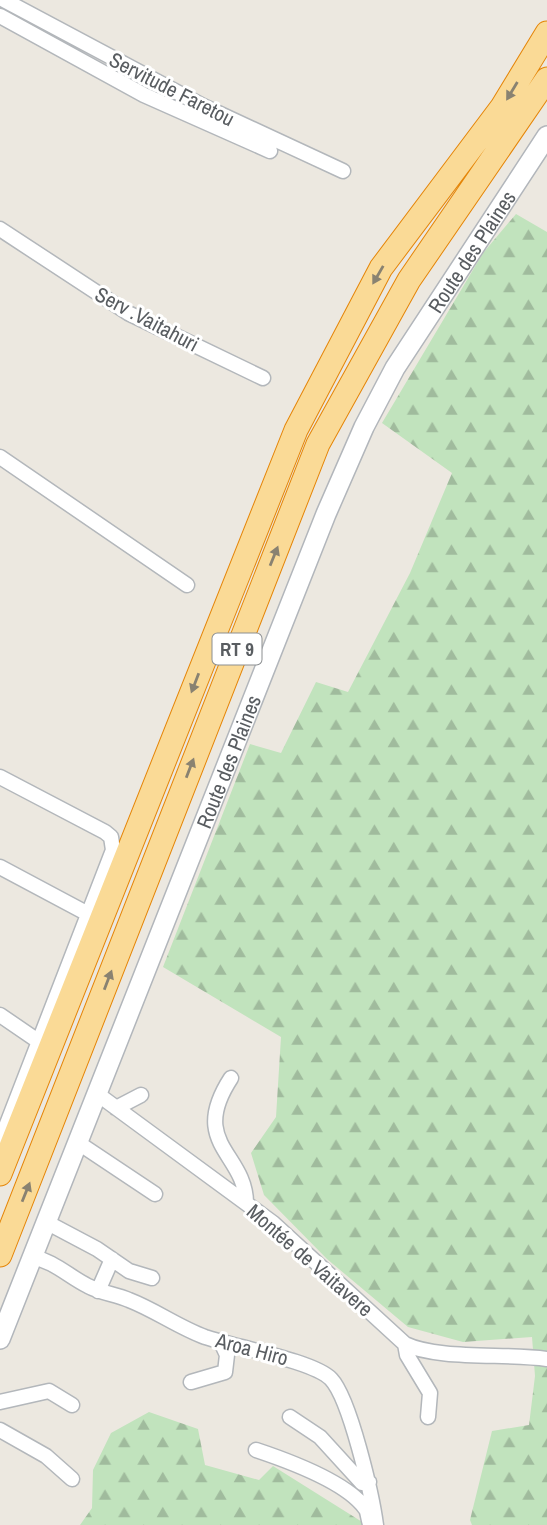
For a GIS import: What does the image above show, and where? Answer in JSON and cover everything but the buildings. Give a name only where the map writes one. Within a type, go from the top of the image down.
[{"type":"highway","name":"RT 9","points":[[0,1174],[296,430],[381,268],[502,107],[547,33]]},
{"type":"highway","name":"Route des Plaines","points":[[0,1255],[318,444],[409,280],[547,79]]},
{"type":"main road","name":"Route des Plaines","points":[[0,1339],[327,511],[364,427],[421,326],[547,136]]},
{"type":"street","name":"Servitude Faretou","points":[[4,0],[203,106],[343,172]]},
{"type":"street","name":"Servitude Faretou","points":[[0,16],[144,95],[270,151]]},
{"type":"street","name":"Serv .Vaitahuri","points":[[0,229],[128,313],[263,378]]},
{"type":"street","points":[[0,457],[187,585]]},
{"type":"street","points":[[0,777],[105,832],[113,842],[110,862],[0,1142]]},
{"type":"street","points":[[0,867],[90,915]]},
{"type":"street","points":[[0,1015],[38,1041]]},
{"type":"street","points":[[231,1078],[218,1109],[215,1132],[245,1187],[246,1203]]},
{"type":"street","name":"Montée de Vaitavere","points":[[96,1093],[273,1223],[405,1344],[420,1350],[443,1353],[504,1354],[547,1359]]},
{"type":"street","points":[[116,1108],[141,1095]]},
{"type":"street","points":[[77,1142],[155,1194]]},
{"type":"street","points":[[46,1222],[129,1271],[152,1278]]},
{"type":"street","name":"Aroa Hiro","points":[[32,1257],[51,1262],[98,1291],[129,1300],[195,1333],[296,1360],[328,1376],[339,1389],[369,1482],[376,1525]]},
{"type":"street","points":[[98,1291],[112,1259]]},
{"type":"street","points":[[191,1382],[225,1372],[227,1355],[221,1342]]},
{"type":"street","points":[[405,1344],[407,1355],[430,1393],[428,1417]]},
{"type":"street","points":[[0,1402],[50,1391],[72,1405]]},
{"type":"street","points":[[290,1418],[320,1437],[362,1483],[369,1482]]},
{"type":"street","points":[[0,1430],[46,1456],[72,1479]]},
{"type":"street","points":[[257,1450],[311,1471],[341,1489],[366,1508],[370,1525]]},
{"type":"green space","points":[[516,214],[547,232],[547,1525],[472,1525],[470,1520],[492,1431],[529,1425],[535,1376],[532,1337],[463,1342],[408,1327],[327,1259],[264,1195],[251,1153],[276,1117],[281,1037],[163,967],[250,744],[281,753],[316,682],[348,692],[410,573],[452,473],[382,423],[483,253]]},
{"type":"green space","points":[[149,1412],[198,1429],[205,1465],[259,1480],[273,1466],[367,1525],[80,1525],[92,1508],[93,1470],[111,1433]]}]
